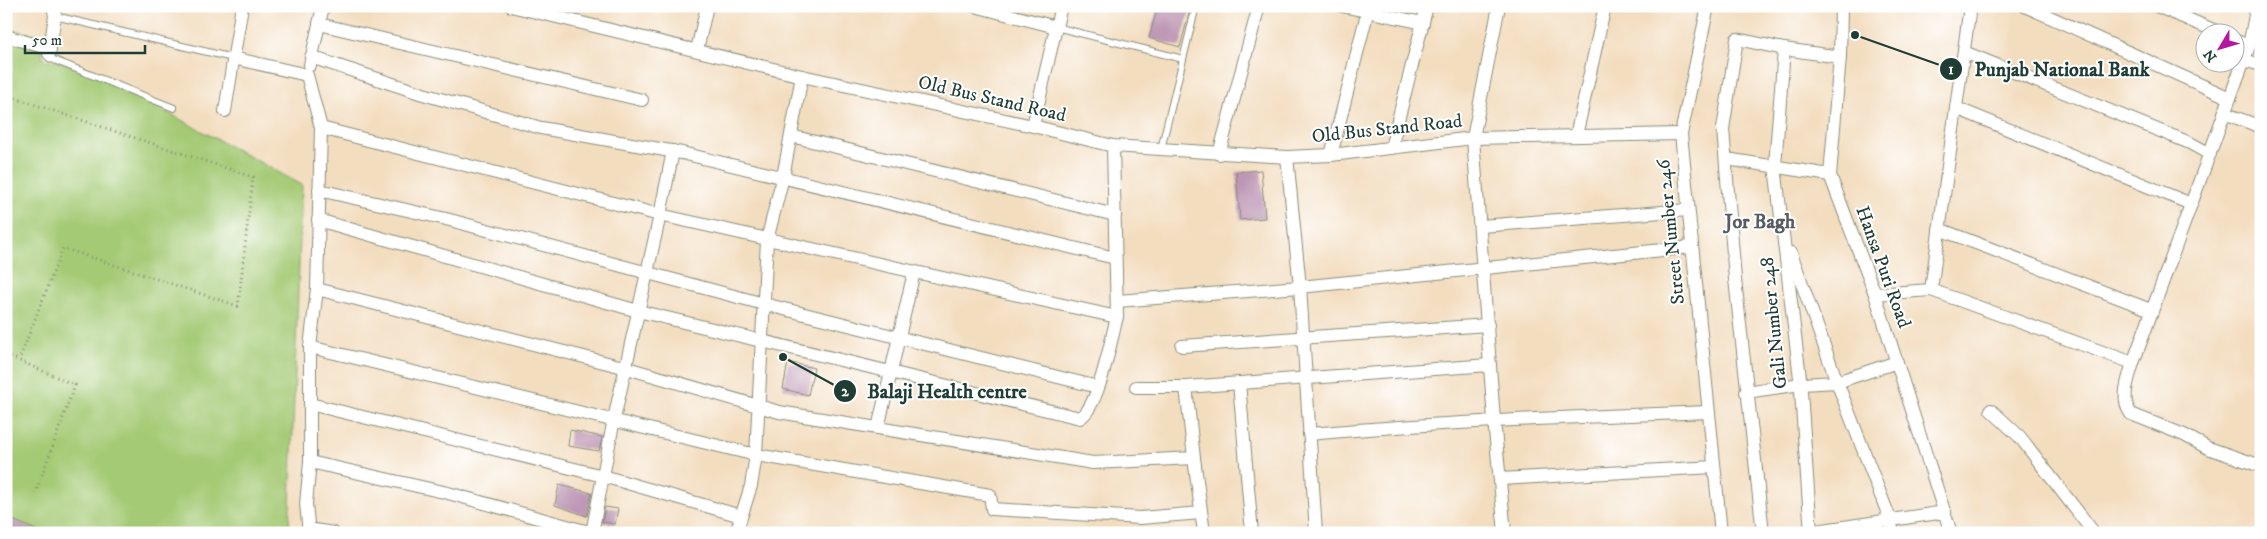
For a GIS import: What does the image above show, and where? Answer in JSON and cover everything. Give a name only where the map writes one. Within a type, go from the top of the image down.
[{"type":"street","points":[[225,111],[242,6]]},
{"type":"street","points":[[323,6],[307,75],[320,128],[317,289],[310,347],[310,462],[306,504],[309,531],[334,533]]},
{"type":"street","name":"Old Bus Stand Road","points":[[511,6],[802,76],[1032,126],[1114,146],[1287,157],[1331,155],[1473,138]]},
{"type":"street","points":[[697,50],[707,6]]},
{"type":"street","points":[[975,6],[1056,26]]},
{"type":"street","points":[[1032,126],[1061,6]]},
{"type":"street","points":[[1219,154],[1259,6]]},
{"type":"street","points":[[1342,6],[1369,9],[1423,23]]},
{"type":"street","points":[[1391,148],[1427,6]]},
{"type":"street","points":[[1499,6],[1473,138],[1494,420],[1505,533]]},
{"type":"street","points":[[1576,136],[1606,6]]},
{"type":"street","points":[[1681,134],[1708,6]]},
{"type":"street","name":"Hansa Puri Road","points":[[1841,6],[1840,57],[1830,175],[1875,294],[1951,533]]},
{"type":"street","points":[[1931,290],[1970,6]]},
{"type":"street","points":[[2025,6],[2230,98]]},
{"type":"street","points":[[2157,6],[2195,22]]},
{"type":"street","points":[[2253,6],[2256,10],[2249,46],[2244,60],[2261,65]]},
{"type":"street","points":[[1331,155],[1369,9]]},
{"type":"street","points":[[6,36],[50,52],[54,11]]},
{"type":"street","points":[[319,24],[642,100]]},
{"type":"street","points":[[1763,533],[1746,392],[1724,129],[1737,39],[1784,49],[1840,57]]},
{"type":"street","points":[[2244,44],[2249,46]]},
{"type":"street","name":"Gali Number 248","points":[[1784,49],[1775,166],[1801,384],[1808,532]]},
{"type":"street","points":[[1964,52],[2190,143],[2210,154]]},
{"type":"street","points":[[312,57],[423,94],[541,128],[673,151],[1115,258]]},
{"type":"street","points":[[233,58],[307,75]]},
{"type":"street","points":[[2240,72],[2151,310],[2133,363],[2125,394],[2126,407],[2131,414],[2184,435],[2208,448],[2261,466]]},
{"type":"street","points":[[736,533],[751,486],[756,454],[767,240],[791,136],[802,76]]},
{"type":"street","points":[[1956,108],[2191,204]]},
{"type":"street","points":[[2224,113],[2261,127]]},
{"type":"street","points":[[320,128],[660,215],[1117,317]]},
{"type":"street","name":"Street Number 246","points":[[1473,138],[1681,134],[1721,533]]},
{"type":"street","points":[[791,136],[1115,215]]},
{"type":"street","points":[[318,220],[638,311],[1080,418],[1087,412],[1098,387],[1117,317],[1114,146]]},
{"type":"street","points":[[310,462],[448,492],[592,533],[614,419],[627,368],[673,151]]},
{"type":"street","points":[[1287,157],[1300,287],[1316,533]]},
{"type":"street","points":[[1726,159],[1830,175]]},
{"type":"street","points":[[318,190],[456,222],[764,304],[899,336],[1098,387]]},
{"type":"street","points":[[1481,226],[1688,210]]},
{"type":"street","points":[[1939,229],[2151,310]]},
{"type":"street","points":[[1783,232],[1837,382],[1890,519],[1893,533]]},
{"type":"street","points":[[1117,301],[1300,287],[1692,247]]},
{"type":"street","points":[[878,428],[914,272]]},
{"type":"street","points":[[317,289],[627,368],[779,412],[1093,463],[1194,458]]},
{"type":"street","points":[[1875,294],[1931,290],[2133,363]]},
{"type":"street","points":[[1182,346],[1488,325]]},
{"type":"street","points":[[310,347],[756,454],[990,496],[992,508],[1140,518],[1201,513]]},
{"type":"street","points":[[1746,392],[1801,384],[1837,382],[1897,362]]},
{"type":"street","points":[[1136,387],[1186,387],[1490,365]]},
{"type":"street","points":[[1239,383],[1252,533]]},
{"type":"street","points":[[1186,387],[1204,533]]},
{"type":"street","points":[[310,404],[603,476],[742,516]]},
{"type":"street","points":[[1991,410],[2020,437],[2094,533]]},
{"type":"street","points":[[1310,434],[1408,425],[1494,420],[1708,412]]},
{"type":"street","points":[[1500,479],[1714,467]]},
{"type":"street","points":[[1808,532],[1855,528],[1890,519],[1944,512]]},
{"type":"lane","points":[[1161,150],[1196,6]]},
{"type":"lane","points":[[54,11],[233,58]]},
{"type":"lane","points":[[1056,26],[1183,59]]},
{"type":"lane","points":[[50,52],[49,58],[174,108]]},
{"type":"path","points":[[6,95],[253,177],[238,306],[63,248],[19,360]]},
{"type":"path","points":[[6,355],[75,385],[35,494]]},
{"type":"green space","points":[[6,29],[40,35],[43,59],[81,66],[302,185],[289,533],[12,533],[6,530]]},
{"type":"building","points":[[1158,6],[1191,6],[1180,47],[1149,38]]},
{"type":"building","points":[[1261,170],[1265,218],[1240,220],[1236,172]]},
{"type":"building","points":[[788,362],[814,368],[808,395],[783,389]]},
{"type":"building","points":[[570,430],[602,437],[599,451],[568,446]]},
{"type":"building","points":[[559,485],[592,493],[587,516],[555,505]]},
{"type":"building","points":[[605,507],[618,509],[615,524],[602,522]]},
{"type":"building","points":[[6,517],[43,533],[6,533]]},
{"type":"place","name":"Punjab National Bank","points":[[1855,35]]},
{"type":"place","name":"Balaji Health centre","points":[[783,357]]},
{"type":"district","name":"Jor Bagh","points":[[1760,222]]}]
